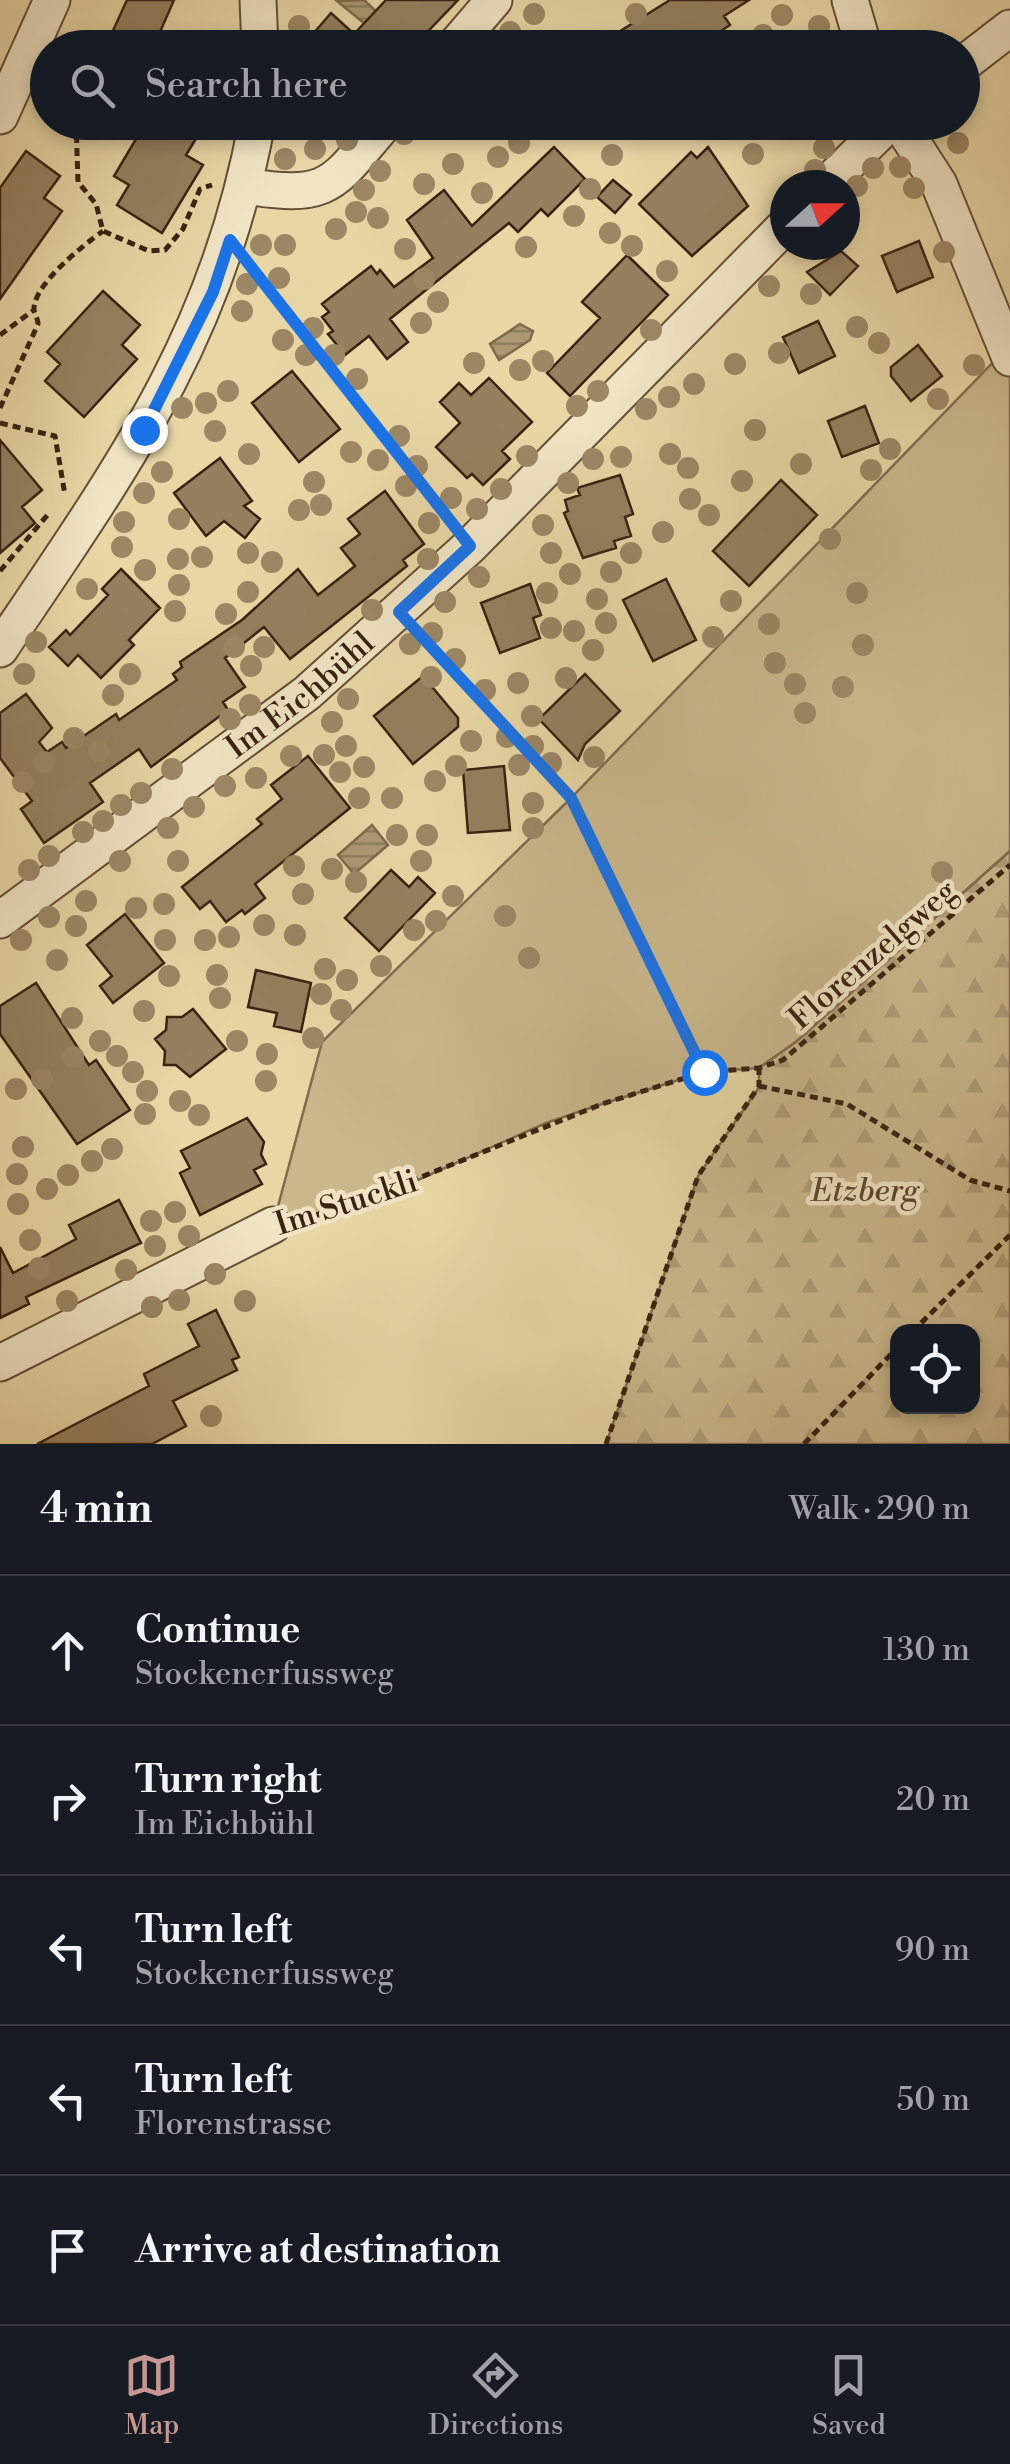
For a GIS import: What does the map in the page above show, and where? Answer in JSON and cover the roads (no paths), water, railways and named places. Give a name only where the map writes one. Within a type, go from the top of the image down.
[{"type":"street","points":[[39,30],[52,0]]},
{"type":"street","points":[[258,0],[259,30]]},
{"type":"street","points":[[468,30],[494,0]]},
{"type":"street","points":[[850,0],[859,30]]},
{"type":"street","points":[[980,51],[1010,28]]},
{"type":"street","points":[[0,116],[30,49]]},
{"type":"street","points":[[0,649],[126,464],[180,363],[230,240],[246,186],[254,140]]},
{"type":"street","points":[[246,186],[297,194],[331,185],[370,140]]},
{"type":"street","points":[[841,170],[872,140]]},
{"type":"street","points":[[911,140],[939,184],[1010,358]]},
{"type":"street","name":"Im Eichbühl","points":[[0,920],[308,693],[470,546],[770,241]]},
{"type":"street","name":"Im Stuckli","points":[[0,1363],[273,1225]]},
{"type":"park label","name":"Etzberg","points":[[865,1190]]}]
